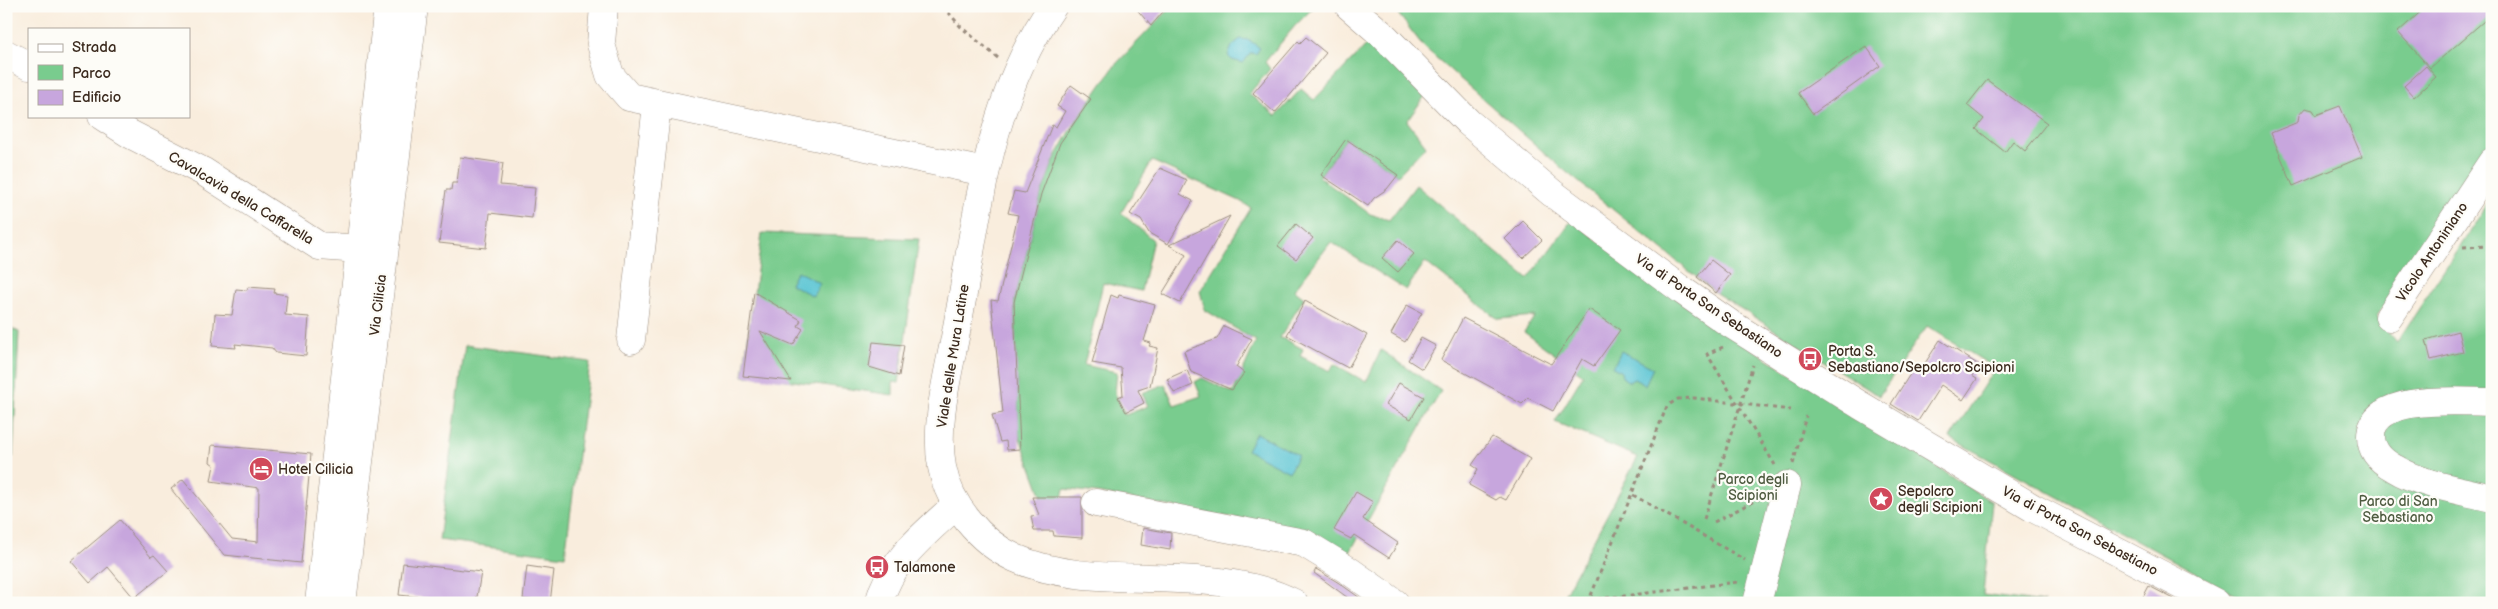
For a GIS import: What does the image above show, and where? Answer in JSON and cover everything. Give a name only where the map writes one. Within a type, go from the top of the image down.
[{"type":"street","name":"Via Cilicia","points":[[319,603],[388,6]]},
{"type":"street","name":"Via Cilicia","points":[[342,603],[414,6]]},
{"type":"street","points":[[604,6],[602,44],[610,75],[630,97],[985,172]]},
{"type":"street","name":"Viale delle Mura Latine","points":[[1053,6],[1034,37],[1016,73],[1002,108],[985,172],[941,414],[942,467],[956,505],[1000,549],[1029,563],[1069,572],[1180,591],[1250,588],[1294,603]]},
{"type":"street","name":"Via di Porta San Sebastiano","points":[[1349,6],[1379,31],[1468,122],[1600,230],[1706,307],[1860,405],[2033,508],[2216,603]]},
{"type":"street","points":[[6,54],[28,65]]},
{"type":"street","points":[[631,340],[657,104]]},
{"type":"street","name":"Cavalcavia della Caffarella","points":[[105,118],[130,134],[204,172],[319,246],[359,249]]},
{"type":"street","name":"Vicolo Antoniniano","points":[[2389,317],[2492,162]]},
{"type":"street","points":[[2492,402],[2425,402],[2398,406],[2380,415],[2371,432],[2371,445],[2376,454],[2394,468],[2426,481],[2492,498]]},
{"type":"street","points":[[1761,584],[1787,485]]},
{"type":"street","points":[[1096,503],[1304,543],[1348,570],[1395,603]]},
{"type":"street","points":[[879,603],[888,578],[900,559],[956,505]]},
{"type":"path","points":[[943,6],[961,27],[1016,73]]},
{"type":"path","points":[[1730,351],[1722,346],[1707,354],[1740,405],[1787,485]]},
{"type":"path","points":[[1745,360],[1760,369]]},
{"type":"path","points":[[1704,518],[1753,365]]},
{"type":"path","points":[[1761,584],[1589,601],[1667,406],[1678,399],[1694,398],[1792,410]]},
{"type":"path","points":[[1714,522],[1787,485],[1806,416]]},
{"type":"path","points":[[1633,495],[1761,584]]},
{"type":"green space","name":"Parco degli Scipioni","points":[[1172,6],[1315,6],[1294,27],[1265,62],[1270,69],[1249,94],[1276,116],[1301,89],[1314,100],[1375,36],[1430,89],[1407,121],[1426,146],[1398,175],[1346,139],[1319,177],[1370,214],[1389,220],[1416,185],[1528,279],[1571,221],[1710,322],[1992,502],[1983,595],[2044,603],[1560,603],[1638,457],[1555,422],[1583,375],[1524,332],[1535,316],[1498,319],[1425,262],[1406,290],[1331,242],[1294,290],[1304,298],[1280,338],[1303,349],[1300,356],[1330,371],[1334,364],[1366,382],[1381,350],[1441,391],[1345,561],[1313,532],[1097,493],[1064,489],[1061,504],[1044,502],[1019,435],[1014,302],[1041,194],[1054,160],[1077,120],[1116,64]],"holes":[[[1152,161],[1240,201],[1251,208],[1200,291],[1205,310],[1256,341],[1233,393],[1202,378],[1195,382],[1201,396],[1174,405],[1165,384],[1142,393],[1148,406],[1125,415],[1115,393],[1117,372],[1084,365],[1103,283],[1141,291],[1153,240],[1121,213]]]},
{"type":"green space","name":"Parco di San Sebastiano","points":[[1392,6],[2492,6],[2492,154],[2376,317],[2397,342],[2492,197],[2492,603],[2251,603],[1950,438],[1995,368],[1927,326],[1879,396],[1716,293],[1564,170],[1424,47]]},
{"type":"green space","points":[[762,233],[919,239],[899,383],[893,382],[893,395],[765,377],[743,376]]},
{"type":"green space","points":[[6,326],[19,332],[13,457],[6,456]]},
{"type":"green space","points":[[465,345],[590,362],[565,556],[439,540]]},
{"type":"water","points":[[1240,39],[1249,40],[1260,48],[1256,54],[1251,53],[1243,63],[1232,60],[1228,56],[1232,46]]},
{"type":"water","points":[[797,271],[820,283],[813,296],[790,284]]},
{"type":"water","points":[[1621,351],[1653,368],[1645,385],[1634,379],[1629,382],[1622,377],[1621,372],[1613,367]]},
{"type":"water","points":[[1256,433],[1298,455],[1289,472],[1247,450]]},
{"type":"building","points":[[1134,6],[1168,6],[1151,26]]},
{"type":"building","points":[[2427,6],[2492,6],[2492,14],[2430,68],[2398,32]]},
{"type":"building","points":[[1306,37],[1326,53],[1275,113],[1253,93],[1298,41],[1300,43]]},
{"type":"building","points":[[1866,46],[1880,66],[1813,114],[1798,93]]},
{"type":"building","points":[[2426,66],[2436,77],[2414,97],[2404,86]]},
{"type":"building","points":[[1987,80],[2047,123],[2025,151],[2013,141],[2005,152],[1976,129],[1984,119],[1967,105]]},
{"type":"building","points":[[1071,85],[1091,99],[1060,143],[1041,194],[1014,302],[1020,449],[1007,450],[1006,441],[1000,442],[992,415],[1003,413],[991,300],[998,301],[1018,215],[1008,213],[1014,191],[1025,193],[1052,125],[1056,127],[1065,111],[1057,106]]},
{"type":"building","points":[[2340,106],[2362,157],[2293,186],[2271,133],[2298,122],[2299,115],[2305,108],[2313,110],[2316,115]]},
{"type":"building","points":[[1346,139],[1398,175],[1387,189],[1374,198],[1368,206],[1321,175]]},
{"type":"building","points":[[460,157],[503,163],[500,185],[535,188],[532,218],[490,213],[486,248],[439,243],[446,190],[451,190],[452,183],[457,183]]},
{"type":"building","points":[[1160,168],[1187,180],[1180,194],[1193,201],[1168,244],[1149,233],[1141,220],[1130,214]]},
{"type":"building","points":[[1230,216],[1180,303],[1162,294],[1186,255],[1169,245]]},
{"type":"building","points":[[1523,221],[1542,240],[1523,258],[1505,239]]},
{"type":"building","points":[[1296,224],[1313,238],[1296,259],[1278,246]]},
{"type":"building","points":[[1398,240],[1414,254],[1398,272],[1382,258]]},
{"type":"building","points":[[1711,260],[1730,275],[1716,293],[1697,277]]},
{"type":"building","points":[[248,287],[275,289],[274,293],[287,295],[285,315],[309,317],[306,356],[276,353],[272,348],[235,344],[236,348],[212,346],[215,314],[232,315],[236,289],[247,290]]},
{"type":"building","points":[[754,292],[801,320],[798,326],[803,329],[793,345],[760,331],[791,381],[743,376]]},
{"type":"building","points":[[1111,295],[1118,298],[1119,295],[1155,305],[1144,341],[1151,343],[1149,346],[1158,348],[1150,386],[1138,390],[1144,403],[1126,412],[1118,397],[1123,395],[1121,368],[1092,363]]},
{"type":"building","points":[[1305,301],[1367,335],[1348,368],[1287,335]]},
{"type":"building","points":[[1407,305],[1422,313],[1405,342],[1391,334]]},
{"type":"building","points":[[1589,309],[1620,330],[1594,366],[1582,359],[1553,411],[1528,398],[1522,404],[1441,360],[1463,318],[1551,364]]},
{"type":"building","points":[[1224,326],[1252,339],[1236,367],[1244,373],[1232,390],[1191,372],[1184,351],[1217,339]]},
{"type":"building","points":[[2458,331],[2463,352],[2431,360],[2426,340]]},
{"type":"building","points":[[1421,338],[1436,346],[1422,369],[1408,360]]},
{"type":"building","points":[[1940,340],[1979,365],[1972,376],[1977,379],[1963,400],[1941,385],[1918,421],[1891,404],[1914,368],[1920,371]]},
{"type":"building","points":[[873,342],[904,345],[899,376],[869,367]]},
{"type":"building","points":[[1187,370],[1193,385],[1174,393],[1167,379]]},
{"type":"building","points":[[1399,383],[1424,397],[1411,419],[1386,405]]},
{"type":"building","points":[[1492,437],[1530,459],[1506,500],[1500,497],[1496,500],[1469,485],[1478,469],[1472,465]]},
{"type":"building","points":[[212,445],[311,454],[301,563],[224,555],[171,489],[183,479],[232,539],[258,542],[259,488],[211,481],[214,465],[210,462]]},
{"type":"building","points":[[1356,492],[1373,502],[1363,519],[1398,543],[1389,558],[1354,535],[1351,539],[1334,530]]},
{"type":"building","points":[[1032,497],[1082,497],[1082,538],[1054,536],[1053,531],[1034,531],[1031,516],[1039,515]]},
{"type":"building","points":[[120,520],[151,557],[154,555],[168,571],[134,598],[108,567],[90,583],[71,561]]},
{"type":"building","points":[[1143,528],[1171,533],[1170,550],[1141,545]]},
{"type":"building","points":[[403,563],[481,572],[476,603],[399,595]]},
{"type":"building","points":[[527,566],[554,570],[550,603],[523,599]]},
{"type":"building","points":[[1316,569],[1367,603],[1355,603],[1314,573]]},
{"type":"building","points":[[2149,586],[2174,599],[2172,603],[2140,603]]},
{"type":"place","name":"Porta S. Sebastiano/Sepolcro Scipioni","points":[[1810,359]]},
{"type":"place","name":"Hotel Cilicia","points":[[261,469]]},
{"type":"place","name":"Sepolcro degli Scipioni","points":[[1881,499]]},
{"type":"place","name":"Talamone","points":[[877,567]]}]
